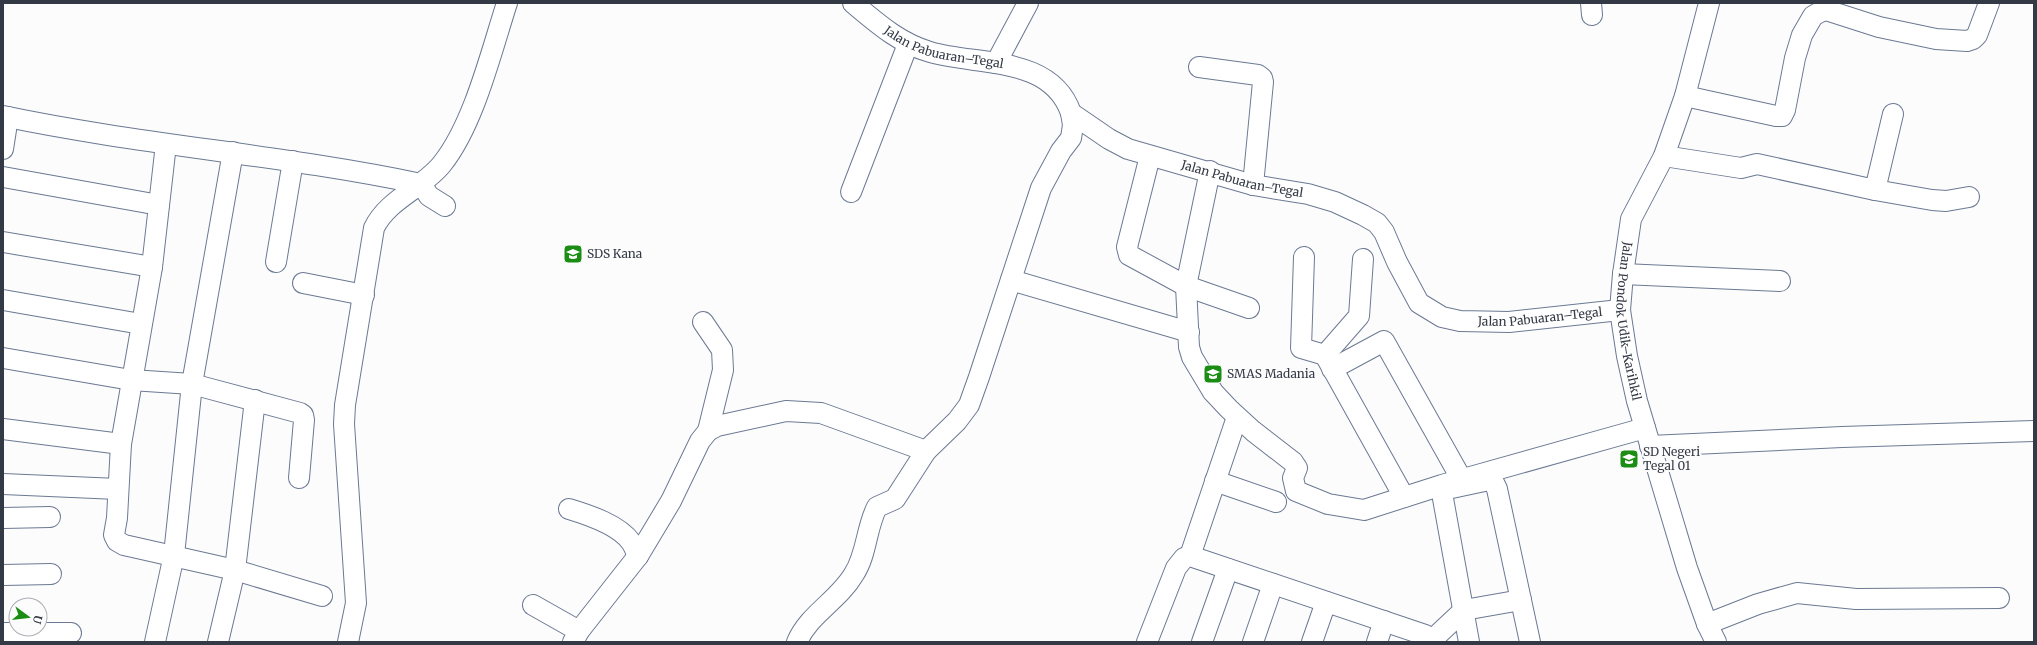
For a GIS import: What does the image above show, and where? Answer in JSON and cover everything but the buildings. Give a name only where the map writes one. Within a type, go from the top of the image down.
[{"type":"street","points":[[348,642],[356,603],[344,424],[345,405],[374,228],[378,220],[421,184],[445,160],[466,124],[507,3]]},
{"type":"street","name":"Jalan Pabuaran–Tegal","points":[[854,3],[886,31],[908,44],[931,53],[996,63],[1032,73],[1047,81],[1063,96],[1071,113],[1117,144],[1150,156],[1210,171],[1253,184],[1308,194],[1335,202],[1377,223],[1384,232],[1397,262],[1419,303],[1442,317],[1460,321],[1509,322],[1620,310]]},
{"type":"street","points":[[996,63],[1028,3]]},
{"type":"street","name":"Jalan Pondok Udik–Karihkil","points":[[1709,3],[1685,96],[1664,156],[1631,219],[1623,274],[1620,310],[1630,372],[1648,437],[1687,568],[1707,624],[1716,642]]},
{"type":"street","points":[[1685,96],[1776,116],[1782,116],[1785,110],[1796,52],[1802,35],[1813,16],[1826,10],[1909,35],[1936,39],[1967,41],[1973,39],[1977,35],[1989,3]]},
{"type":"street","points":[[851,192],[908,44]]},
{"type":"street","points":[[1199,66],[1258,75],[1262,78],[1263,82],[1253,184]]},
{"type":"street","points":[[797,642],[804,630],[820,610],[847,585],[854,575],[859,565],[877,507],[895,499],[926,450],[948,432],[969,405],[1041,188],[1061,151],[1071,138],[1073,125],[1071,113]]},
{"type":"street","points":[[1875,190],[1893,114]]},
{"type":"street","points":[[3,149],[5,116],[166,144],[233,152],[358,171],[421,184],[429,196],[445,206]]},
{"type":"street","points":[[166,144],[152,267],[121,444],[114,536],[117,541],[124,545],[174,555],[235,570],[322,596]]},
{"type":"street","points":[[154,642],[174,555],[192,384],[233,152]]},
{"type":"street","points":[[1150,156],[1127,247],[1129,255],[1186,286],[1249,308]]},
{"type":"street","points":[[1664,156],[1741,168],[1756,164],[1875,190],[1932,200],[1946,201],[1969,197]]},
{"type":"street","points":[[276,262],[293,161]]},
{"type":"street","points":[[1210,171],[1186,286],[1188,332],[1192,358],[1213,392],[1253,431],[1293,462],[1297,468],[1293,478],[1296,491],[1328,504],[1364,510],[1462,480],[1648,437],[1849,436],[2034,431]]},
{"type":"street","points":[[3,177],[159,205]]},
{"type":"street","points":[[3,242],[152,267]]},
{"type":"street","points":[[1304,257],[1300,348],[1329,362],[1404,498]]},
{"type":"street","points":[[1329,362],[1359,316],[1363,259]]},
{"type":"street","points":[[1623,274],[1780,281]]},
{"type":"street","points":[[1011,280],[1188,332]]},
{"type":"street","points":[[303,283],[364,295]]},
{"type":"street","points":[[3,300],[141,324]]},
{"type":"street","points":[[703,322],[722,350],[723,370],[708,431]]},
{"type":"street","points":[[1329,362],[1384,341],[1462,480]]},
{"type":"street","points":[[3,358],[131,380],[192,384],[255,400],[303,415],[304,420],[300,478]]},
{"type":"street","points":[[218,642],[235,570],[255,400]]},
{"type":"street","points":[[533,604],[576,637],[638,556],[671,501],[700,441],[708,431],[716,426],[786,411],[802,410],[820,413],[926,450]]},
{"type":"street","points":[[1190,556],[1235,422]]},
{"type":"street","points":[[3,430],[121,444]]},
{"type":"street","points":[[1469,642],[1442,493],[1447,489],[1489,480],[1494,481],[1498,489],[1530,642]]},
{"type":"street","points":[[1215,481],[1276,502]]},
{"type":"street","points":[[3,484],[118,489]]},
{"type":"street","points":[[569,510],[601,520],[618,531],[630,541],[638,556]]},
{"type":"street","points":[[3,518],[50,517]]},
{"type":"street","points":[[1147,642],[1176,568],[1184,558],[1190,556],[1425,635],[1433,641],[1464,610],[1521,600]]},
{"type":"street","points":[[1202,642],[1228,569]]},
{"type":"street","points":[[3,575],[51,574]]},
{"type":"street","points":[[1253,642],[1273,584]]},
{"type":"street","points":[[1707,624],[1758,604],[1797,594],[1856,599],[1999,598]]},
{"type":"street","points":[[1312,642],[1326,602]]},
{"type":"street","points":[[1377,642],[1384,621]]},
{"type":"street","points":[[3,633],[71,634]]},
{"type":"place","name":"SDS Kana","points":[[573,254]]},
{"type":"place","name":"SMAS Madania","points":[[1213,374]]},
{"type":"place","name":"SD Negeri Tegal 01","points":[[1629,459]]}]
